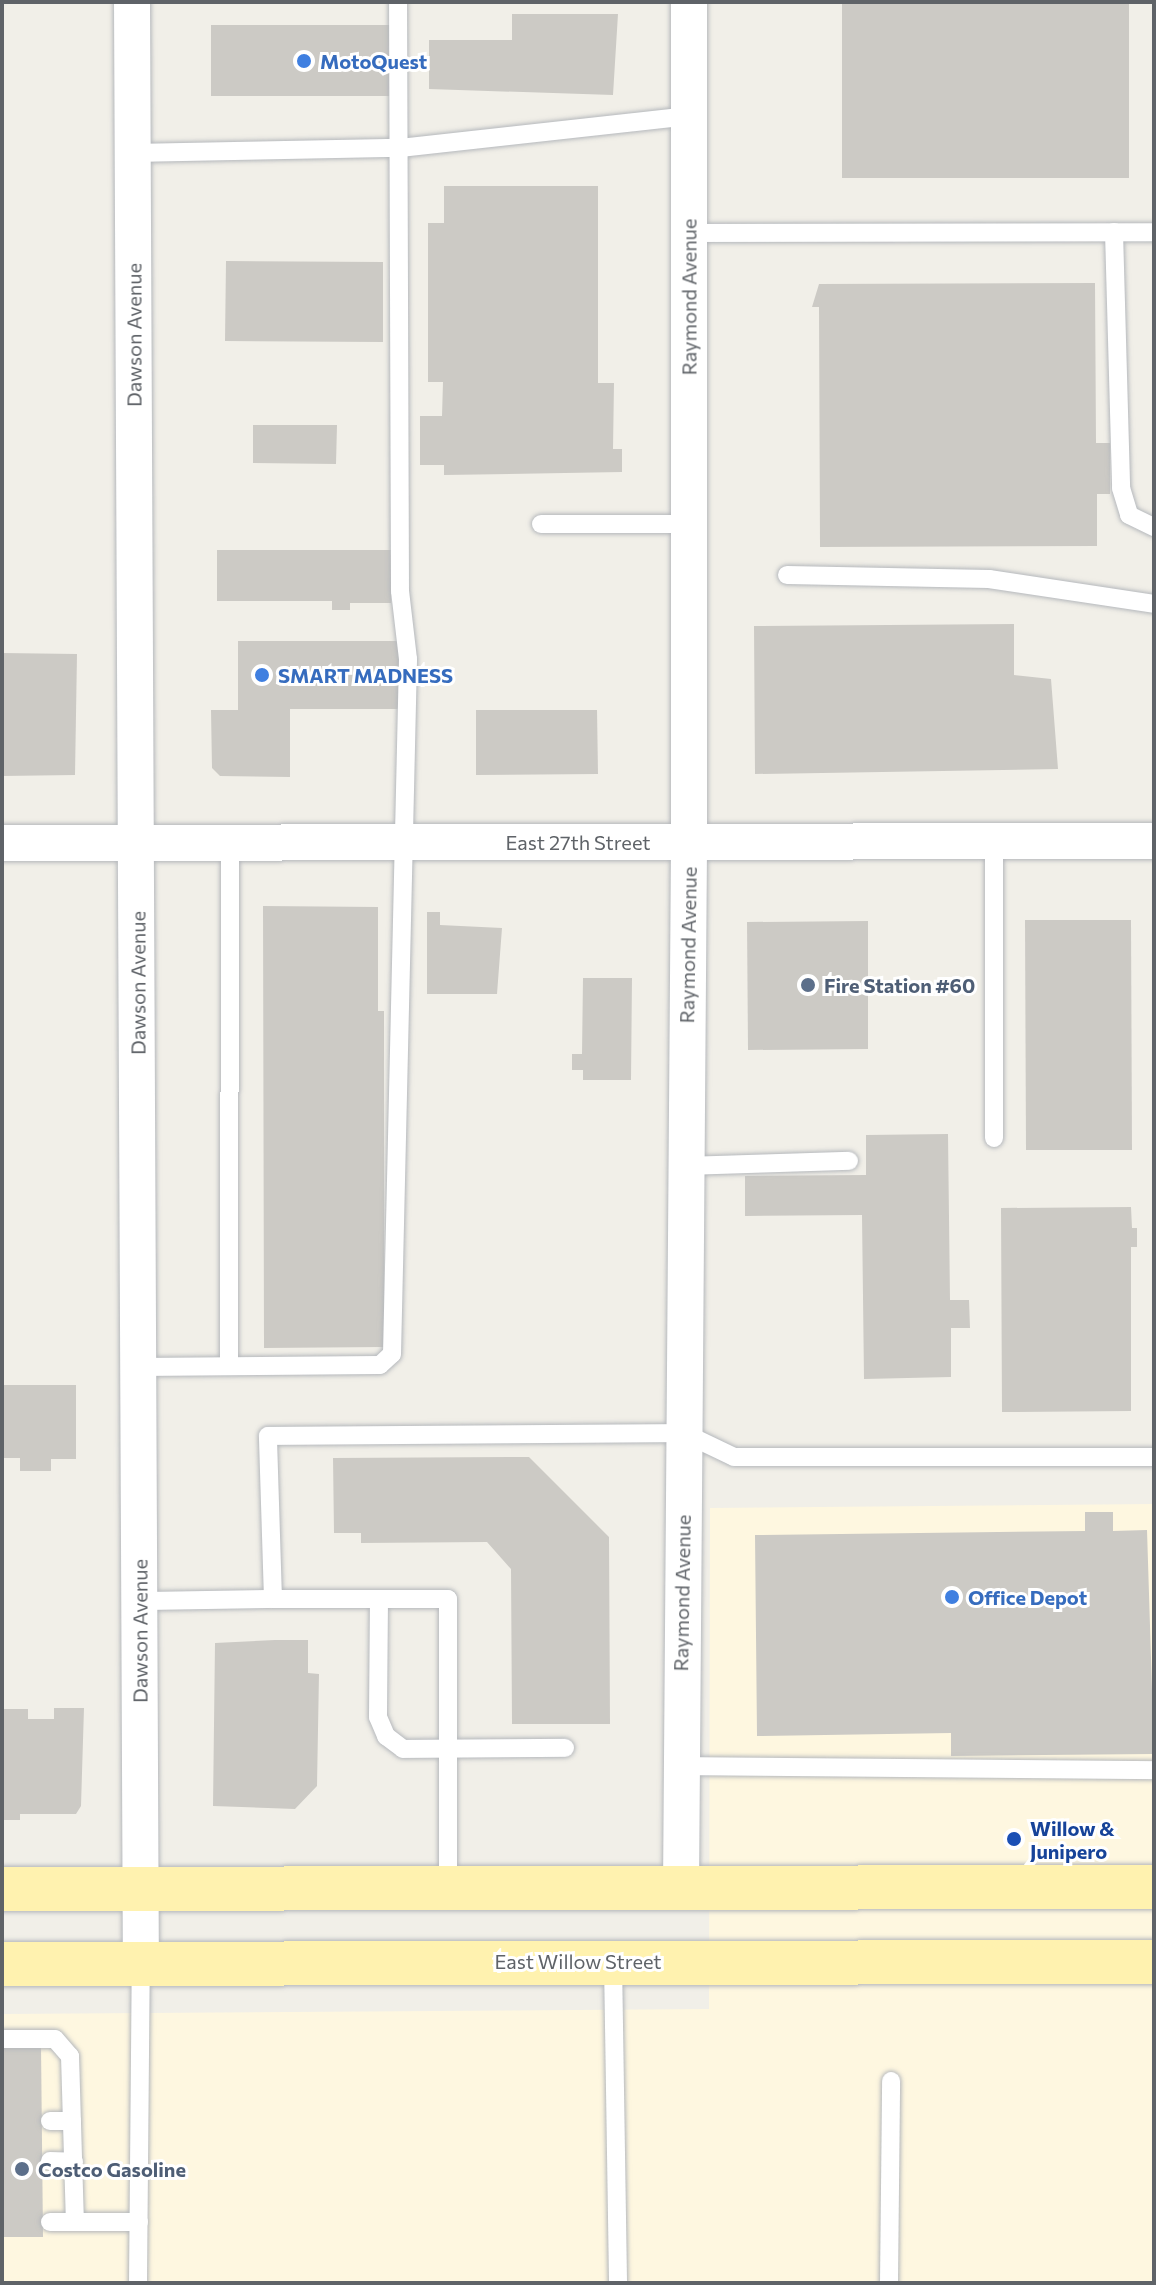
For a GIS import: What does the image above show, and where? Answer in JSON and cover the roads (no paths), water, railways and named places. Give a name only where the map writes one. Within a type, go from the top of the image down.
[{"type":"main road","points":[[2,1889],[1154,1887]]},
{"type":"main road","name":"East Willow Street","points":[[2,1964],[1154,1962]]},
{"type":"street","name":"Dawson Avenue","points":[[132,2],[141,1963]]},
{"type":"street","name":"Raymond Avenue","points":[[681,1889],[689,842],[689,2]]},
{"type":"street","name":"East 27th Street","points":[[2,843],[1154,841]]},
{"type":"lane","points":[[132,2],[154,2]]},
{"type":"lane","points":[[139,1367],[380,1365],[392,1354],[400,842],[408,659],[400,591],[398,2]]},
{"type":"lane","points":[[132,153],[400,148],[689,116]]},
{"type":"lane","points":[[1114,232],[1121,488],[1129,515],[1154,527]]},
{"type":"lane","points":[[689,233],[1154,232]]},
{"type":"lane","points":[[541,524],[689,524]]},
{"type":"lane","points":[[787,575],[989,579],[1154,604]]},
{"type":"lane","points":[[994,842],[994,1138]]},
{"type":"lane","points":[[229,1366],[230,843]]},
{"type":"lane","points":[[686,1166],[849,1161]]},
{"type":"lane","points":[[273,1599],[268,1436],[684,1433],[734,1457],[1154,1457]]},
{"type":"lane","points":[[379,1599],[378,1717],[386,1736],[403,1749],[565,1748]]},
{"type":"lane","points":[[140,1601],[448,1599],[448,1887]]},
{"type":"lane","points":[[681,1766],[1154,1770]]},
{"type":"lane","points":[[613,1961],[618,2283]]},
{"type":"lane","points":[[138,2283],[141,1963]]},
{"type":"lane","points":[[2,2039],[55,2039],[70,2056],[75,2222]]},
{"type":"lane","points":[[889,2283],[891,2081]]},
{"type":"lane","points":[[50,2121],[72,2121]]},
{"type":"lane","points":[[50,2161],[74,2162]]},
{"type":"lane","points":[[50,2222],[139,2222]]},
{"type":"place","name":"MotoQuest","points":[[304,61]]},
{"type":"place","name":"SMART MADNESS","points":[[262,675]]},
{"type":"place","name":"Fire Station #60","points":[[808,985]]},
{"type":"place","name":"Office Depot","points":[[952,1597]]},
{"type":"place","name":"Willow & Junipero","points":[[1014,1839]]},
{"type":"place","name":"Costco Gasoline","points":[[22,2169]]}]
